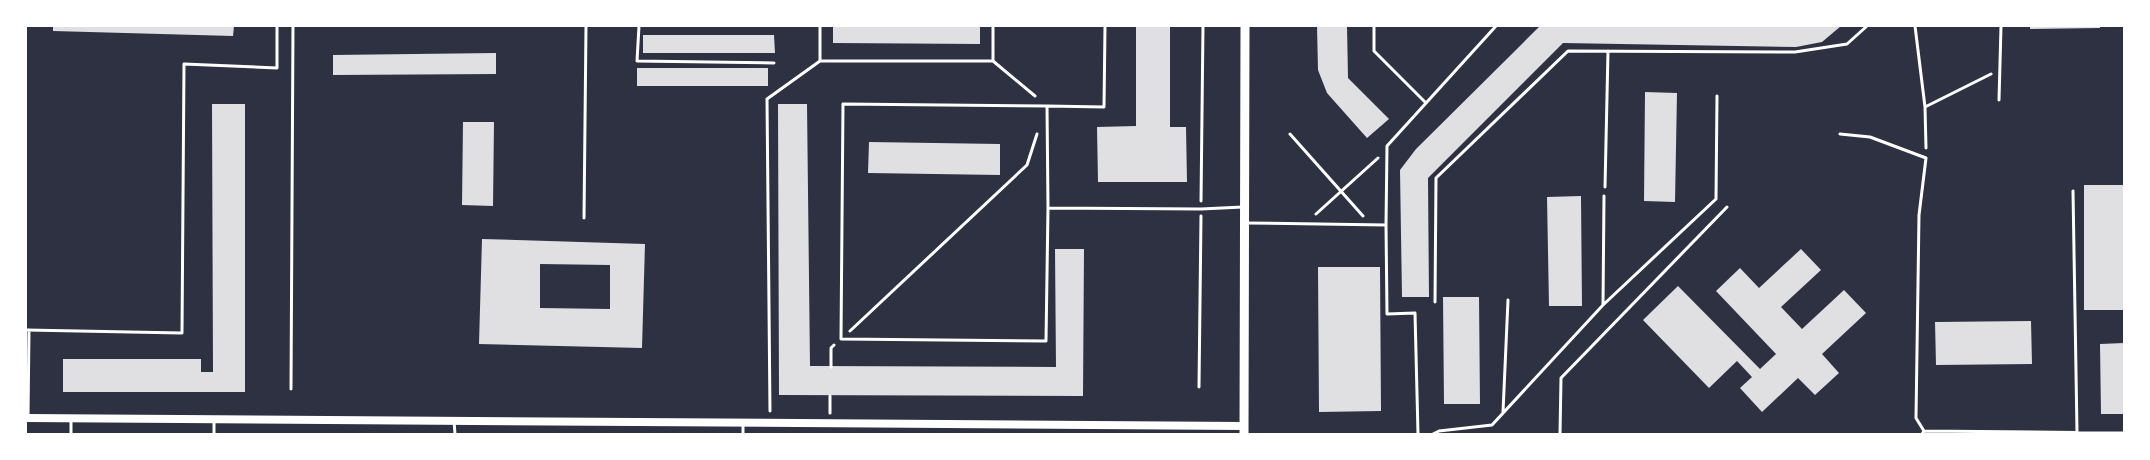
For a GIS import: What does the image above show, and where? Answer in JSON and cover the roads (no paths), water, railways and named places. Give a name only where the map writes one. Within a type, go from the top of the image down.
[{"type":"main road","points":[[1244,430],[1245,26]]},
{"type":"street","points":[[27,418],[770,423],[1101,430],[1244,430]]},
{"type":"lane","points":[[27,418],[27,330],[182,333],[184,64],[277,68],[277,26]]},
{"type":"lane","points":[[584,218],[586,26]]},
{"type":"lane","points":[[639,26],[638,61],[774,63]]},
{"type":"lane","points":[[1047,106],[1046,341],[841,339],[843,104],[1047,106],[1104,107],[1105,26]]},
{"type":"lane","points":[[1374,26],[1374,51],[1426,103]]},
{"type":"lane","points":[[1418,435],[1415,313],[1387,314],[1386,146],[1497,26]]},
{"type":"lane","points":[[1999,100],[2001,26]]},
{"type":"lane","points":[[1433,435],[1439,431],[1492,425],[1603,305],[1716,199],[1717,96]]},
{"type":"lane","points":[[1840,134],[1870,137],[1926,158],[1919,215],[1916,418],[1923,433],[2124,432]]},
{"type":"lane","points":[[2073,191],[2077,432]]},
{"type":"lane","points":[[1603,305],[1604,196]]},
{"type":"lane","points":[[1047,208],[1244,207]]},
{"type":"lane","points":[[1244,223],[1386,225]]},
{"type":"lane","points":[[1503,414],[1508,300]]},
{"type":"lane","points":[[71,419],[71,435]]},
{"type":"lane","points":[[214,420],[214,435]]},
{"type":"lane","points":[[454,421],[455,435]]},
{"type":"lane","points":[[742,423],[743,435]]}]
